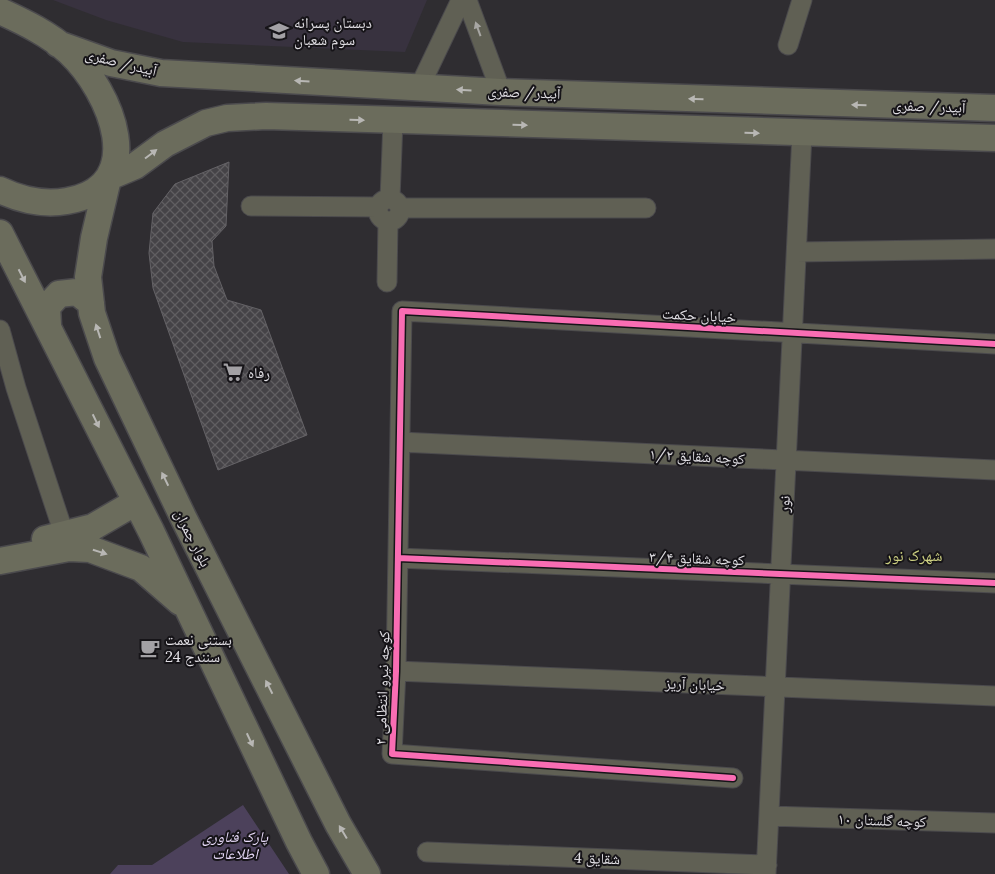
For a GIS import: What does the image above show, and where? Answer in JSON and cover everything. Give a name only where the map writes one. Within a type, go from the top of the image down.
[{"type":"main road","points":[[0,11],[32,26],[58,44]]},
{"type":"main road","name":"آبیدر/ صفری","points":[[58,44],[111,63],[161,73],[501,92],[995,108]]},
{"type":"main road","name":"بلوار چمران","points":[[58,44],[69,52],[97,88],[114,123],[116,156],[108,180],[94,238],[88,277],[91,303],[107,358],[183,516],[338,824],[367,874]]},
{"type":"main road","name":"آبیدر/ صفری","points":[[0,190],[12,196],[50,204],[82,199],[108,180],[135,166],[179,136],[206,123],[227,118],[266,116],[802,134],[995,138]]},
{"type":"main road","points":[[0,233],[136,502],[316,874]]},
{"type":"main road","points":[[48,325],[47,307],[59,294],[77,292],[91,303]]},
{"type":"main road","points":[[0,561],[67,542],[136,502]]},
{"type":"main road","points":[[0,546],[67,542],[90,549],[141,568],[188,608]]},
{"type":"street","points":[[419,88],[461,0]]},
{"type":"street","points":[[467,0],[501,92]]},
{"type":"street","points":[[788,45],[802,0]]},
{"type":"street","points":[[387,282],[393,121]]},
{"type":"street","name":"نور","points":[[766,870],[802,134]]},
{"type":"street","points":[[251,206],[389,209],[646,208]]},
{"type":"street","points":[[796,252],[995,248]]},
{"type":"street","name":"خیابان حکمت","points":[[402,311],[995,344]]},
{"type":"street","name":"کوچه نیرو انتظامی ۲","points":[[402,311],[396,671],[392,754],[733,778]]},
{"type":"street","points":[[0,330],[8,390],[67,542]]},
{"type":"street","name":"کوچه شقایق ۱/۲","points":[[400,442],[995,470]]},
{"type":"street","name":"کوچه شقایق ۳/۴","points":[[398,558],[995,583]]},
{"type":"street","name":"خیابان آریز","points":[[396,671],[995,696]]},
{"type":"street","name":"کوچه گلستان ۱۰","points":[[769,816],[995,823]]},
{"type":"street","name":"شقایق 4","points":[[427,852],[766,870]]},
{"type":"shaded area","name":"دبستان پسرانه سوم شعبان","points":[[53,0],[427,0],[405,52],[183,42],[106,20]]},
{"type":"green space","name":"پارک فناوری اطلاعات","points":[[243,805],[289,874],[110,874],[118,865],[152,865]]},
{"type":"building","name":"رفاه","points":[[229,162],[226,226],[212,241],[214,266],[227,300],[261,310],[307,435],[218,470],[153,288],[149,253],[153,213],[175,184]]},
{"type":"cycle path","points":[[733,778],[392,754],[396,671],[402,311],[995,344]]},
{"type":"cycle path","points":[[398,558],[995,583]]},
{"type":"place","name":"دبستان پسرانه سوم شعبان","points":[[279,31]]},
{"type":"place","name":"رفاه","points":[[233,372]]},
{"type":"place","name":"بستنی نعمت سنندج 24","points":[[150,648]]},
{"type":"district","name":"شهرک نور","points":[[914,555]]}]
